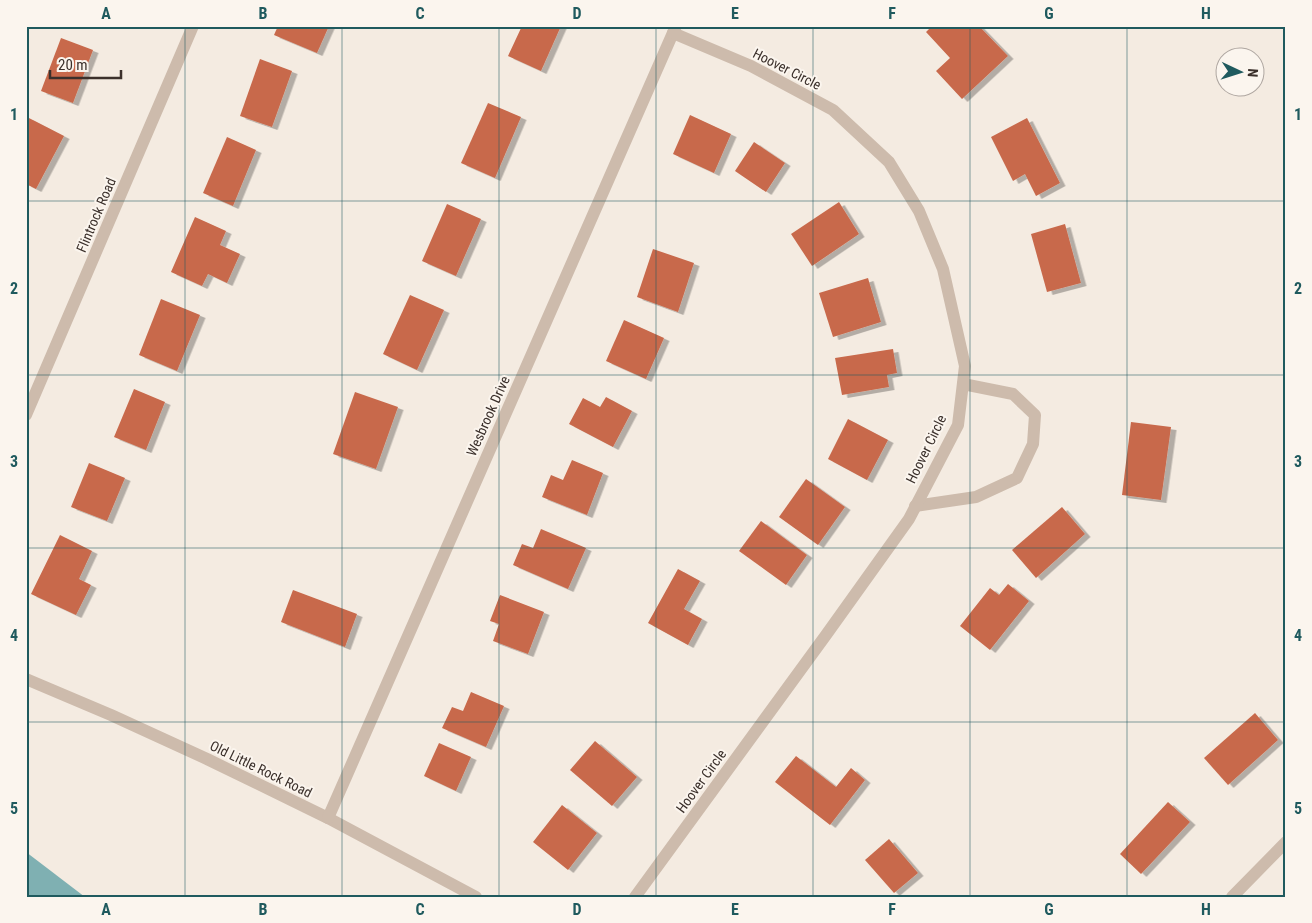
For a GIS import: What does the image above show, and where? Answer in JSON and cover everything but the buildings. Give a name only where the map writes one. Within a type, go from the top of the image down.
[{"type":"street","name":"Flintrock Road","points":[[26,415],[31,389],[193,26]]},
{"type":"street","name":"Hoover Circle","points":[[635,897],[909,518],[958,425],[965,366],[943,269],[919,211],[889,162],[833,110],[751,66],[675,30]]},
{"type":"street","name":"Wesbrook Drive","points":[[328,818],[675,30]]},
{"type":"street","points":[[915,506],[976,497],[1017,478],[1033,444],[1035,414],[1013,394],[963,384]]},
{"type":"street","name":"Old Little Rock Road","points":[[26,679],[128,723],[328,818],[476,897]]},
{"type":"street","points":[[1232,897],[1286,842]]},
{"type":"water","points":[[26,852],[85,897],[26,897]]}]
